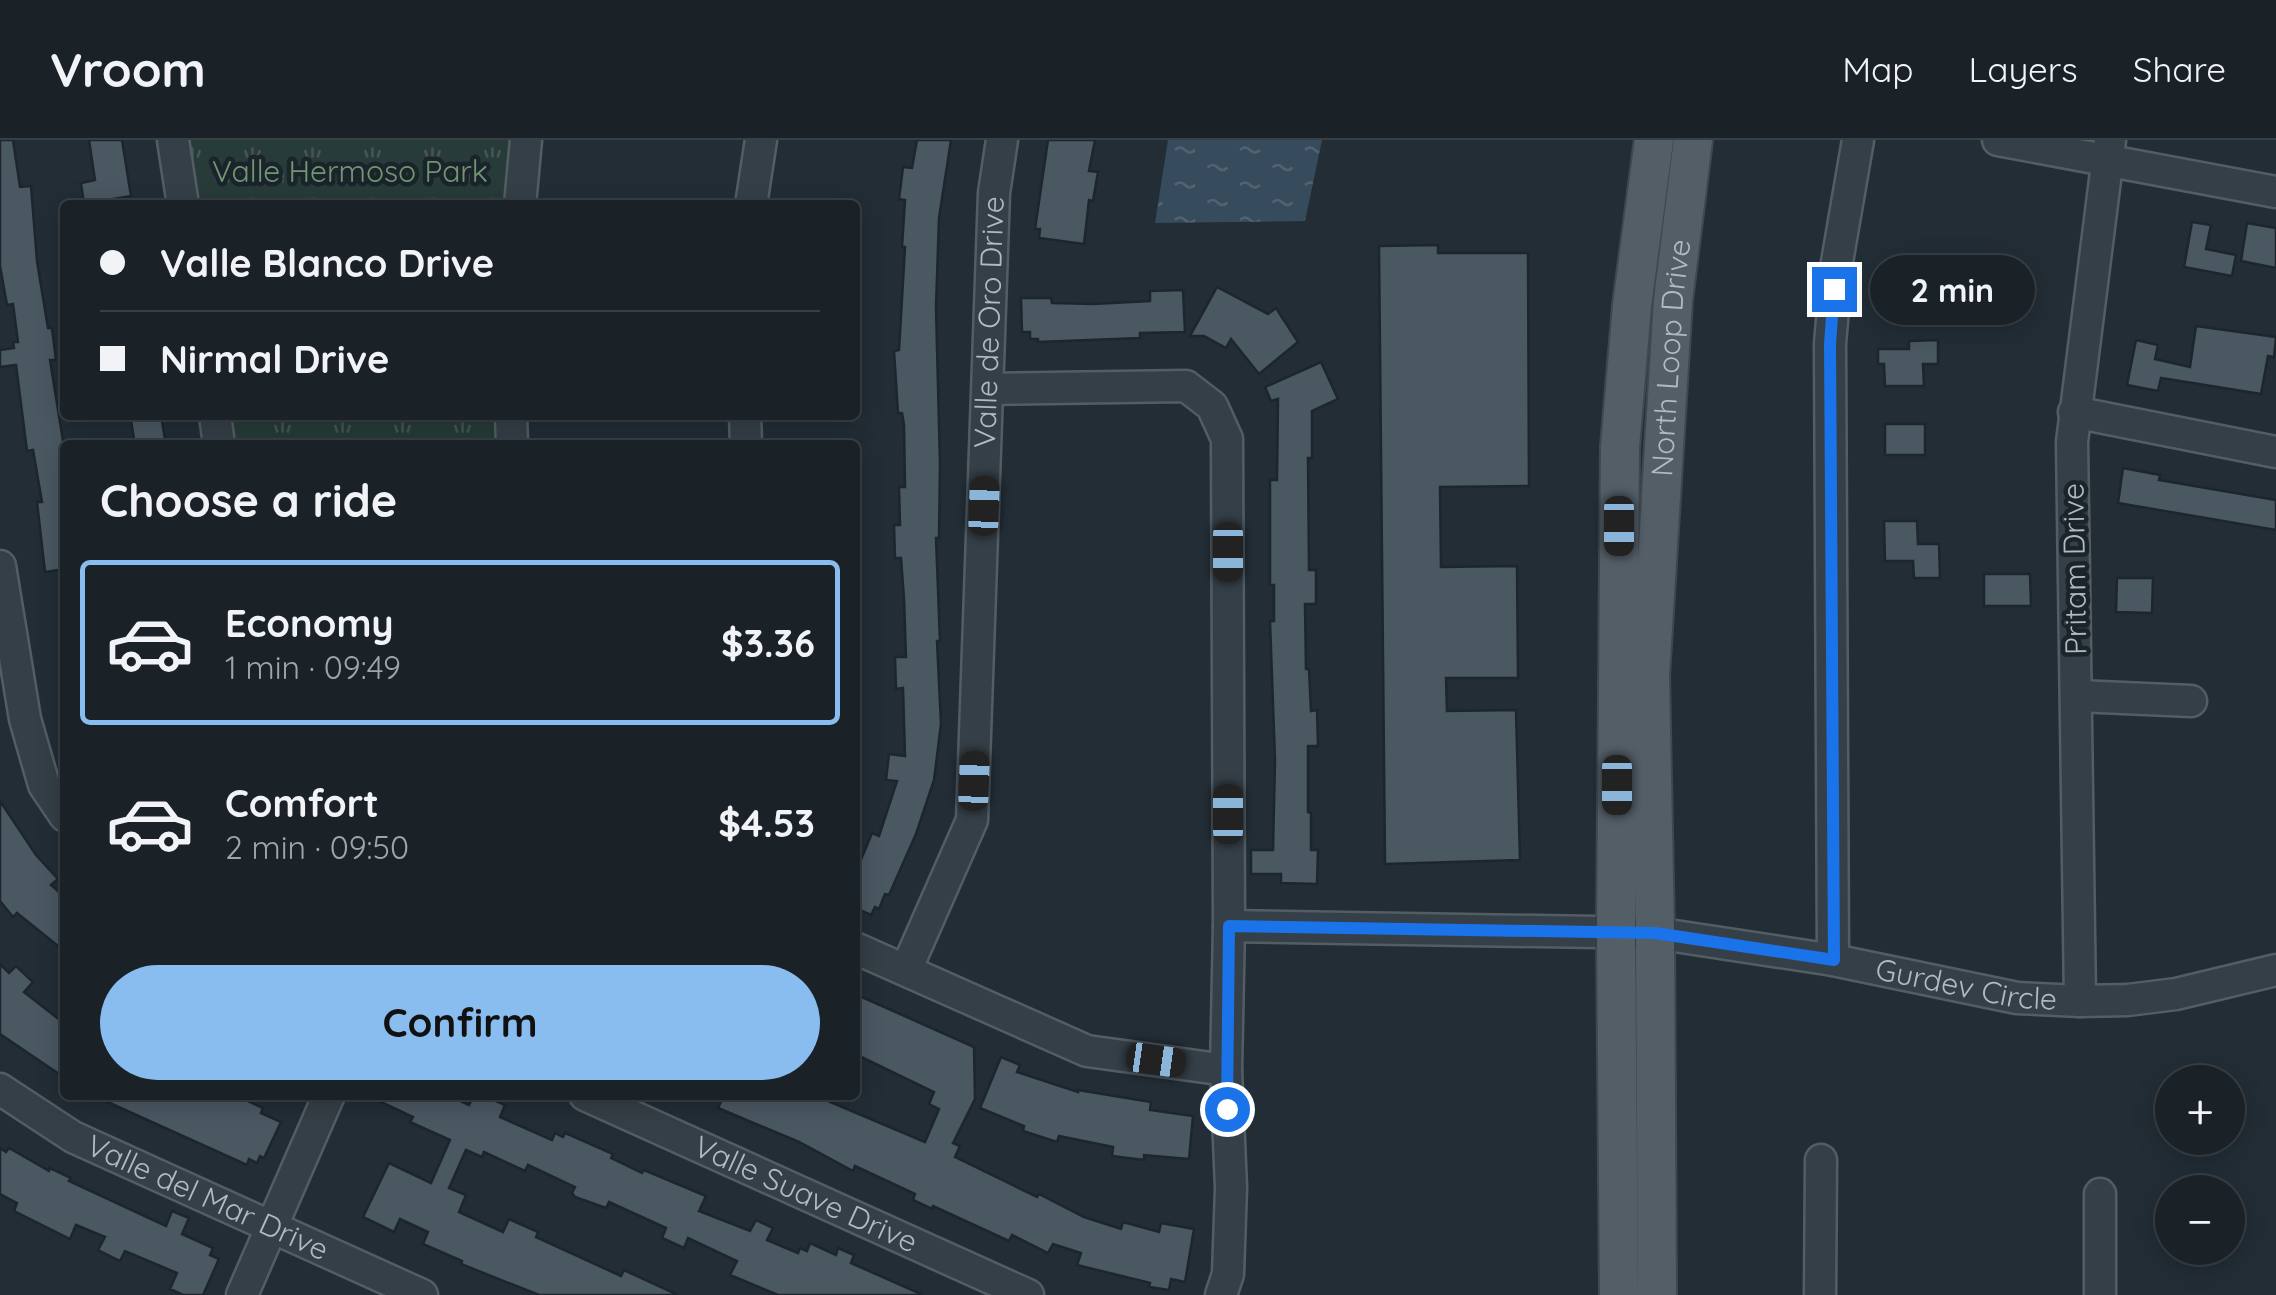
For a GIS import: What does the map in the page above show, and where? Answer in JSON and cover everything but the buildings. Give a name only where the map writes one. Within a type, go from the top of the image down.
[{"type":"main road","name":"North Loop Drive","points":[[1620,1295],[1616,932],[1620,447],[1632,306],[1654,140]]},
{"type":"main road","name":"North Loop Drive","points":[[1657,1295],[1650,676],[1673,300],[1693,140]]},
{"type":"street","points":[[173,140],[182,200]]},
{"type":"street","points":[[520,200],[526,140]]},
{"type":"street","points":[[752,200],[761,140]]},
{"type":"street","name":"Valle de Oro Drive","points":[[906,970],[972,820],[994,193],[1002,140]]},
{"type":"street","points":[[1834,960],[1830,344],[1836,262],[1858,140]]},
{"type":"street","points":[[1998,140],[2108,151],[2276,192]]},
{"type":"street","name":"Pritam Drive","points":[[2080,1001],[2074,412],[2108,151]]},
{"type":"street","points":[[989,389],[1186,386],[1212,406],[1227,439],[1226,1070],[1231,1188],[1228,1274],[1222,1295]]},
{"type":"street","points":[[2074,412],[2276,452]]},
{"type":"street","points":[[0,566],[25,719],[44,785],[60,809]]},
{"type":"street","points":[[2078,696],[2191,701]]},
{"type":"street","name":"Gurdev Circle","points":[[1229,926],[1655,933],[1834,960],[2017,998],[2080,1001],[2176,994],[2276,970]]},
{"type":"street","points":[[860,950],[1087,1051],[1226,1070]]},
{"type":"street","name":"Valle del Mar Drive","points":[[0,1089],[73,1136],[422,1295]]},
{"type":"street","points":[[242,1295],[327,1100]]},
{"type":"street","name":"Valle Suave Drive","points":[[596,1100],[1028,1295]]},
{"type":"street","points":[[1820,1295],[1822,1160]]},
{"type":"street","points":[[2100,1194],[2100,1295]]},
{"type":"green space","name":"Valle Hermoso Park","points":[[173,140],[526,140],[520,200],[182,200]]},
{"type":"green space","points":[[216,420],[511,420],[512,440],[218,440]]},
{"type":"water","points":[[1168,140],[1322,140],[1305,221],[1155,223]]},
{"type":"route","points":[[1227,1109],[1229,926],[1655,933],[1834,960],[1830,344],[1834,289]]}]
